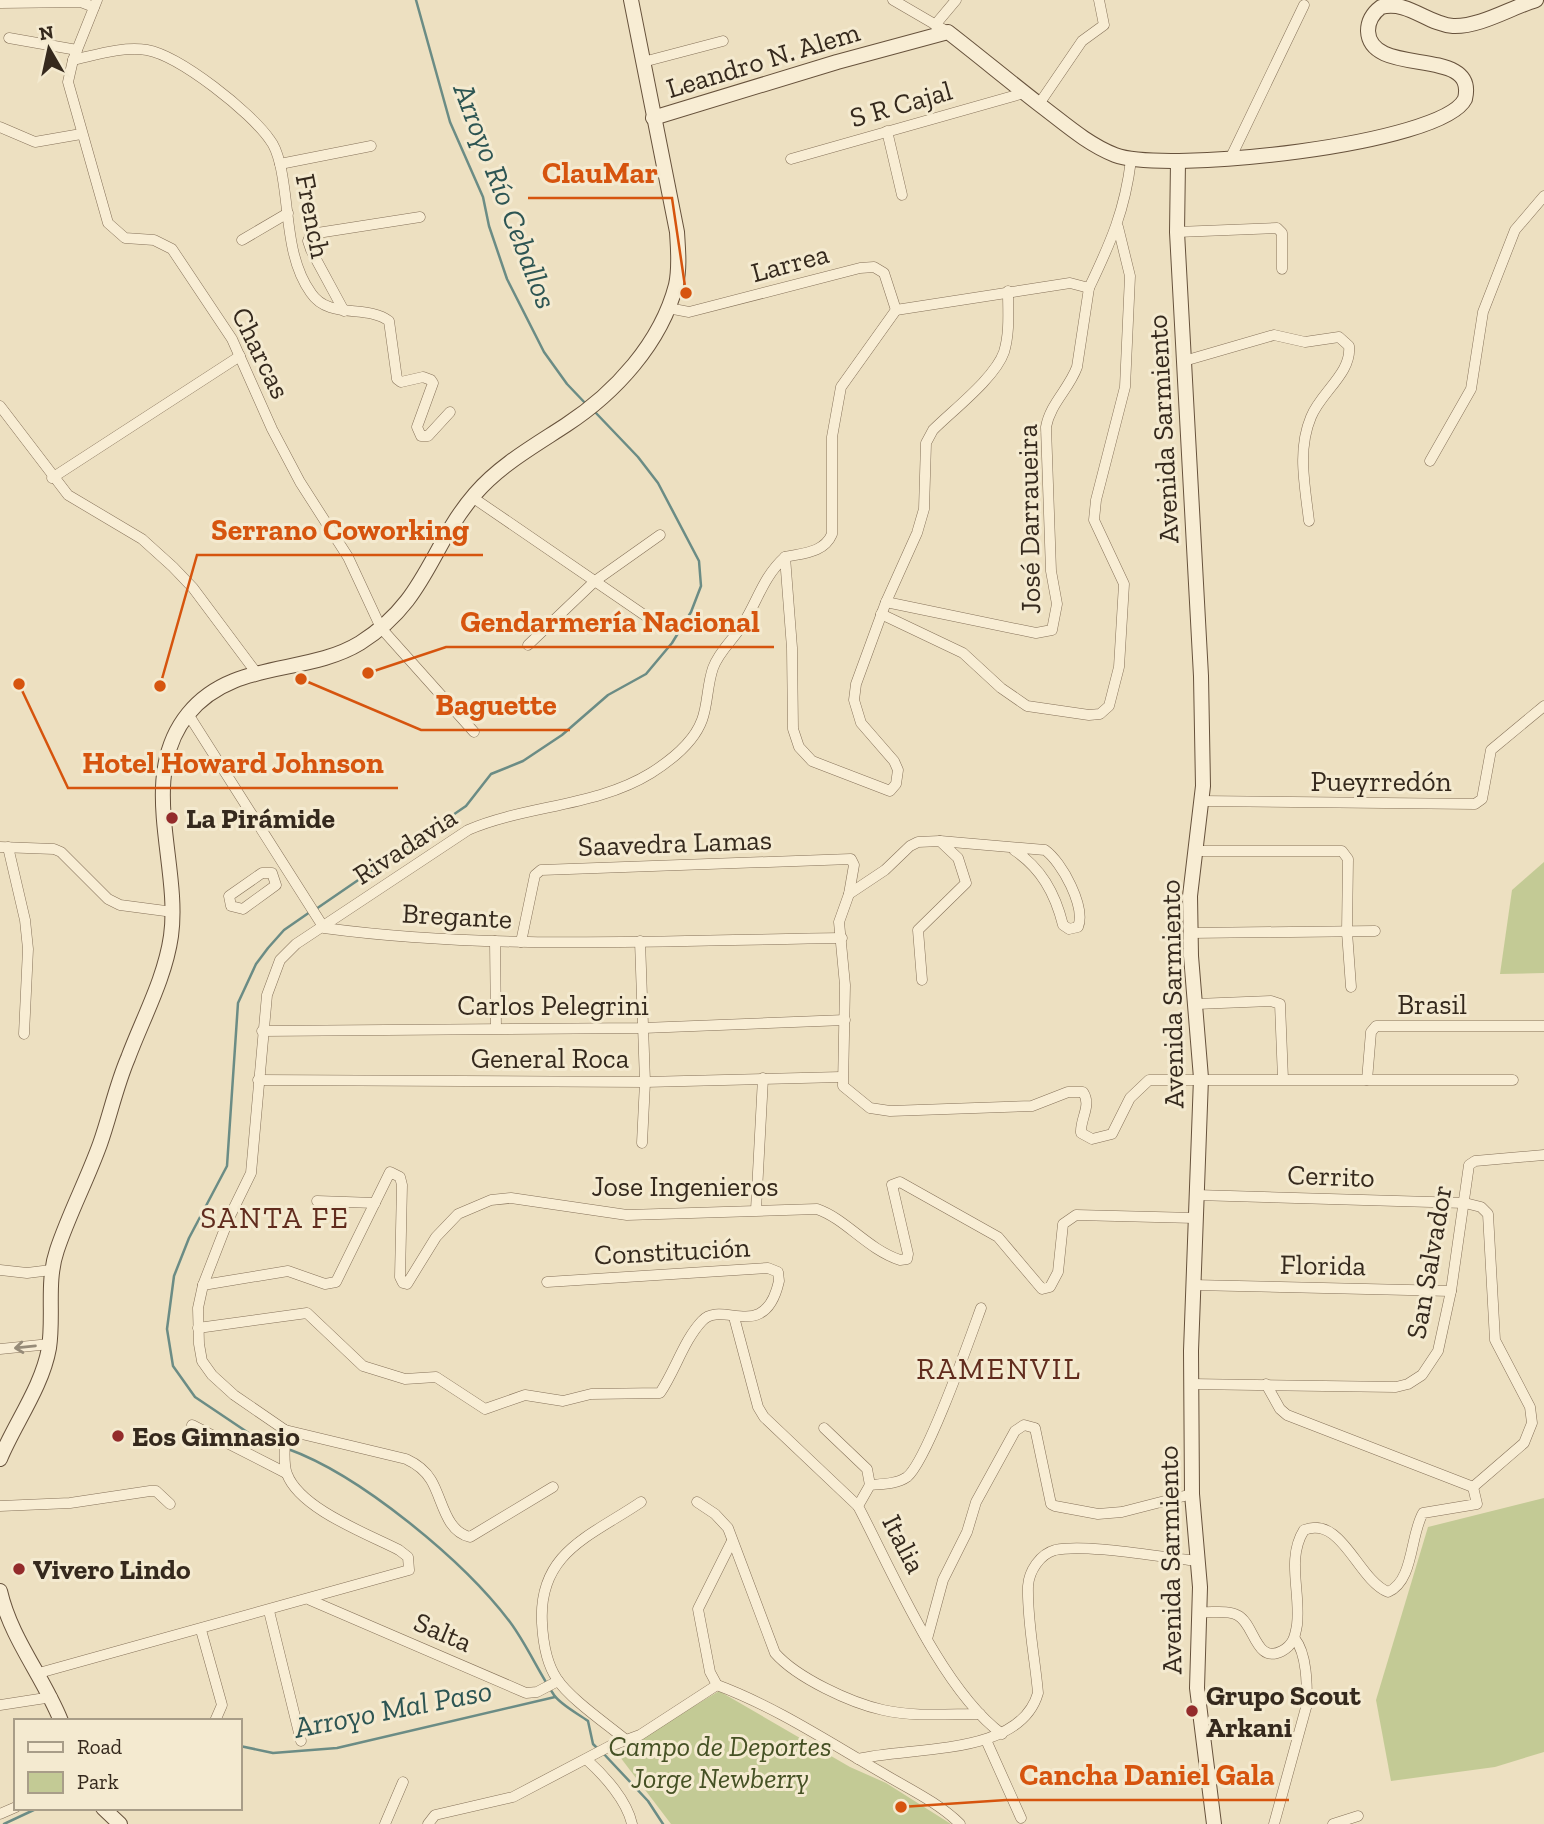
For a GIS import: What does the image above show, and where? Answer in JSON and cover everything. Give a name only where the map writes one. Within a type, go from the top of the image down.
[{"type":"street","points":[[0,1459],[42,1371],[50,1344],[51,1270],[102,1141],[125,1064],[165,967],[173,912],[163,806],[170,747],[188,714],[217,690],[255,671],[320,659],[358,644],[381,628],[419,587],[472,497],[488,480],[533,445],[598,402],[632,368],[668,308],[678,272],[677,232],[631,0]]},
{"type":"street","points":[[893,0],[942,29],[1086,140],[1131,160],[1178,162],[1296,152],[1366,141],[1439,118],[1458,109],[1465,99],[1466,87],[1457,72],[1390,55],[1372,43],[1369,24],[1381,7],[1400,5],[1438,22],[1457,26],[1472,24],[1536,0]]},
{"type":"street","points":[[942,29],[956,0]]},
{"type":"street","points":[[1039,104],[1082,41],[1104,25],[1099,0]]},
{"type":"street","points":[[0,3],[95,3]]},
{"type":"street","name":"Charcas","points":[[95,3],[75,55],[68,82],[108,223],[125,238],[153,240],[172,248],[211,304],[240,356],[272,429],[300,482],[348,557],[381,628],[474,732]]},
{"type":"street","points":[[1231,157],[1304,5]]},
{"type":"street","name":"Leandro N. Alem","points":[[653,118],[942,29]]},
{"type":"street","points":[[9,38],[75,55]]},
{"type":"street","points":[[643,62],[723,41]]},
{"type":"street","name":"French","points":[[75,55],[145,49],[177,60],[267,134],[280,164],[294,252],[312,295],[326,305],[344,311],[382,315],[389,321],[397,379],[401,382],[423,377],[431,380],[417,427],[421,436],[428,436],[450,412]]},
{"type":"street","name":"S R Cajal","points":[[791,159],[1024,93]]},
{"type":"street","points":[[0,127],[36,142],[81,134]]},
{"type":"street","points":[[887,131],[902,195]]},
{"type":"street","points":[[280,164],[371,146]]},
{"type":"street","points":[[1008,291],[1009,328],[999,361],[933,430],[926,443],[924,509],[917,533],[881,614],[856,684],[853,700],[861,723],[894,761],[898,770],[896,784],[890,791],[812,761],[799,747],[793,729],[792,648],[785,557],[816,550],[829,542],[832,534],[832,437],[841,387],[896,310],[1008,291],[1070,283],[1089,288],[1118,227],[1126,201],[1131,160]]},
{"type":"street","name":"Avenida Sarmiento","points":[[1178,162],[1178,232],[1201,676],[1202,801],[1190,896],[1190,933],[1201,1079],[1193,1285],[1192,1494],[1199,1562],[1197,1688],[1214,1824]]},
{"type":"street","points":[[1430,461],[1471,388],[1483,312],[1515,230],[1544,196]]},
{"type":"street","points":[[242,240],[288,213]]},
{"type":"street","points":[[344,311],[311,250],[309,241],[312,234],[420,217]]},
{"type":"street","points":[[881,614],[963,653],[1001,688],[1027,706],[1089,715],[1100,714],[1109,706],[1119,667],[1124,584],[1094,520],[1096,499],[1125,387],[1130,276],[1118,227]]},
{"type":"street","points":[[1178,232],[1277,228],[1282,233],[1282,269]]},
{"type":"street","name":"Larrea","points":[[668,308],[689,312],[860,268],[874,267],[884,273],[896,310]]},
{"type":"street","name":"José Darraueira","points":[[886,602],[1036,634],[1052,629],[1057,604],[1051,571],[1046,427],[1048,415],[1073,380],[1089,288]]},
{"type":"street","points":[[1184,361],[1274,335],[1305,342],[1339,337],[1349,346],[1348,366],[1328,387],[1311,416],[1304,440],[1303,460],[1309,521]]},
{"type":"street","points":[[52,478],[240,356]]},
{"type":"street","points":[[0,406],[52,478],[77,503],[142,540],[173,567],[193,588],[255,671]]},
{"type":"street","points":[[472,497],[653,621]]},
{"type":"street","points":[[528,645],[595,581],[660,535]]},
{"type":"street","name":"Rivadavia","points":[[553,1487],[470,1537],[453,1528],[431,1479],[421,1467],[407,1458],[285,1430],[234,1395],[212,1375],[202,1361],[198,1308],[203,1285],[251,1173],[267,995],[279,960],[296,944],[468,830],[492,820],[571,803],[618,788],[649,774],[670,759],[695,733],[703,719],[714,666],[743,624],[770,571],[785,557]]},
{"type":"street","name":"Pueyrredón","points":[[1202,801],[1475,804],[1482,799],[1491,750],[1544,706]]},
{"type":"street","points":[[188,714],[322,925]]},
{"type":"street","points":[[1014,850],[1033,863],[1043,877],[1063,925],[1069,929],[1078,927],[1080,913],[1062,868],[1045,850],[1014,850],[956,840],[918,842],[910,846],[885,870],[849,894],[839,922],[845,1020],[841,1077],[843,1086],[858,1101],[870,1108],[890,1111],[1032,1106],[1068,1092],[1083,1092],[1087,1108],[1080,1124],[1081,1132],[1092,1139],[1112,1134],[1130,1098],[1149,1080],[1513,1080]]},
{"type":"street","points":[[922,980],[918,930],[966,883],[958,859],[940,841]]},
{"type":"street","points":[[24,1034],[28,948],[25,920],[4,847],[54,849],[61,852],[108,899],[120,905],[173,912]]},
{"type":"street","points":[[1195,851],[1342,851],[1348,859],[1347,932],[1351,987]]},
{"type":"street","name":"Saavedra Lamas","points":[[521,942],[536,875],[541,870],[851,859],[854,865],[849,894]]},
{"type":"street","points":[[275,877],[287,869]]},
{"type":"street","points":[[269,872],[275,877],[275,885],[243,909],[231,906],[229,896],[233,892],[262,873],[269,872]]},
{"type":"street","name":"Bregante","points":[[322,925],[414,938],[521,942],[842,938]]},
{"type":"street","points":[[1190,933],[1375,931]]},
{"type":"street","points":[[495,941],[496,1028]]},
{"type":"street","points":[[640,941],[645,1082],[642,1143]]},
{"type":"street","points":[[1196,1004],[1271,1001],[1280,1004],[1283,1079]]},
{"type":"street","name":"Carlos Pelegrini","points":[[262,1031],[643,1028],[845,1020]]},
{"type":"street","name":"Brasil","points":[[1367,1080],[1371,1032],[1376,1027],[1544,1026]]},
{"type":"street","name":"General Roca","points":[[258,1080],[645,1082],[841,1077]]},
{"type":"street","points":[[756,1210],[763,1078]]},
{"type":"street","name":"San Salvador","points":[[1191,1384],[1396,1387],[1408,1384],[1422,1375],[1438,1351],[1451,1291],[1469,1165],[1475,1161],[1544,1155]]},
{"type":"street","name":"Jose Ingenieros","points":[[203,1285],[288,1272],[324,1284],[336,1282],[386,1176],[395,1172],[402,1185],[400,1277],[403,1283],[407,1284],[436,1237],[458,1214],[491,1200],[511,1198],[627,1215],[798,1209],[830,1213],[857,1238],[900,1261],[907,1259],[905,1235],[892,1185],[900,1182],[998,1237],[1042,1289],[1050,1287],[1058,1272],[1063,1224],[1076,1215],[1195,1218]]},
{"type":"street","name":"Cerrito","points":[[1196,1195],[1465,1203]]},
{"type":"street","points":[[317,1201],[374,1203]]},
{"type":"street","points":[[1465,1203],[1481,1207],[1488,1214],[1495,1340],[1530,1407],[1532,1423],[1524,1443],[1473,1487]]},
{"type":"street","name":"Constitución","points":[[198,1328],[307,1313],[363,1366],[405,1379],[436,1377],[485,1409],[525,1395],[562,1401],[591,1394],[660,1393],[701,1322],[719,1315],[746,1318],[762,1312],[778,1289],[778,1272],[768,1268],[547,1282]]},
{"type":"street","points":[[0,1270],[27,1273],[51,1270]]},
{"type":"street","name":"Florida","points":[[1193,1285],[1451,1291]]},
{"type":"street","name":"Italia","points":[[981,1308],[940,1414],[911,1471],[896,1482],[870,1485],[858,1506],[938,1659],[980,1714],[1002,1734]]},
{"type":"street","points":[[734,1317],[758,1407],[764,1417],[858,1506]]},
{"type":"street","points":[[0,1349],[50,1344]]},
{"type":"street","points":[[1266,1384],[1280,1409],[1287,1415],[1473,1487]]},
{"type":"street","points":[[192,1425],[286,1468]]},
{"type":"street","points":[[927,1639],[943,1580],[967,1532],[975,1502],[1016,1431],[1024,1425],[1035,1428],[1047,1492],[1051,1504],[1055,1506],[1098,1514],[1122,1512],[1192,1494]]},
{"type":"street","points":[[824,1428],[867,1469],[870,1485]]},
{"type":"street","points":[[39,1673],[310,1600],[409,1570],[410,1564],[399,1550],[314,1505],[297,1489],[286,1468],[285,1430]]},
{"type":"street","points":[[1200,1612],[1235,1614],[1242,1618],[1260,1649],[1270,1654],[1280,1652],[1295,1639],[1298,1615],[1294,1554],[1304,1530],[1321,1526],[1331,1531],[1361,1570],[1378,1588],[1388,1592],[1396,1588],[1402,1580],[1417,1524],[1423,1513],[1477,1504],[1473,1487]]},
{"type":"street","points":[[0,1506],[70,1503],[150,1491],[156,1491],[170,1504]]},
{"type":"street","points":[[626,1740],[554,1683],[543,1635],[541,1607],[551,1570],[571,1548],[641,1502]]},
{"type":"street","points":[[697,1502],[715,1514],[728,1528],[775,1653],[788,1667],[805,1678],[881,1710],[907,1714],[980,1714]]},
{"type":"street","points":[[732,1541],[698,1609],[710,1672],[717,1685],[749,1698],[858,1759],[926,1799],[960,1824]]},
{"type":"street","points":[[858,1759],[986,1740],[1002,1734],[1027,1715],[1035,1705],[1038,1693],[1028,1585],[1036,1564],[1044,1555],[1055,1550],[1078,1548],[1199,1562]]},
{"type":"street","points":[[0,1591],[9,1622],[52,1697],[60,1719]]},
{"type":"street","name":"Salta","points":[[310,1600],[527,1692],[537,1692],[554,1683]]},
{"type":"street","points":[[269,1611],[301,1741]]},
{"type":"street","points":[[201,1630],[222,1705],[216,1719]]},
{"type":"street","points":[[1275,1824],[1307,1704],[1307,1685],[1299,1644],[1295,1639]]},
{"type":"street","points":[[428,1824],[435,1815],[513,1797],[626,1740],[717,1685]]},
{"type":"street","points":[[0,1705],[52,1697]]},
{"type":"street","points":[[986,1740],[1021,1818]]},
{"type":"street","points":[[590,1759],[620,1799],[632,1824]]},
{"type":"street","points":[[385,1824],[403,1782]]},
{"type":"street","points":[[105,1810],[120,1824]]},
{"type":"street","points":[[1333,1824],[1358,1816]]},
{"type":"green space","points":[[1544,862],[1544,973],[1500,974],[1512,890]]},
{"type":"green space","points":[[1544,1498],[1544,1752],[1495,1767],[1391,1781],[1376,1700],[1428,1527]]},
{"type":"green space","name":"Campo de Deportes Jorge Newberry","points":[[719,1691],[850,1767],[886,1783],[951,1824],[671,1824],[617,1753]]},
{"type":"waterway","name":"Arroyo Río Ceballos","points":[[416,0],[450,122],[483,197],[489,226],[507,279],[544,352],[567,384],[587,405]]},
{"type":"waterway","name":"Arroyo Río Ceballos","points":[[316,909],[466,806],[491,774],[523,761],[562,735],[608,695],[646,674],[672,643],[691,612],[701,586],[699,561],[658,483],[638,457],[595,412]]},
{"type":"waterway","name":"Arroyo Río Ceballos","points":[[282,1447],[256,1438],[195,1397],[173,1366],[167,1329],[174,1276],[189,1238],[227,1166],[238,1003],[256,964],[268,948],[284,930],[310,912]]},
{"type":"waterway","name":"Arroyo Río Ceballos","points":[[288,1449],[316,1461],[377,1499],[466,1572],[510,1622],[557,1699],[588,1721],[593,1744],[597,1748]]},
{"type":"waterway","name":"Arroyo Mal Paso","points":[[242,1746],[273,1753],[337,1748],[555,1697]]},
{"type":"waterway","name":"Arroyo Río Ceballos","points":[[602,1752],[648,1801],[663,1824]]},
{"type":"waterway","name":"Arroyo Mal Paso","points":[[4,1824],[34,1810]]},
{"type":"place","name":"ClauMar","points":[[686,293]]},
{"type":"place","name":"Gendarmería Nacional","points":[[368,673]]},
{"type":"place","name":"Baguette","points":[[301,679]]},
{"type":"place","name":"Hotel Howard Johnson","points":[[19,684]]},
{"type":"place","name":"Serrano Coworking","points":[[160,686]]},
{"type":"place","name":"La Pirámide","points":[[172,818]]},
{"type":"place","name":"Eos Gimnasio","points":[[118,1436]]},
{"type":"place","name":"Vivero Lindo","points":[[19,1569]]},
{"type":"place","name":"Grupo Scout Arkani","points":[[1192,1711]]},
{"type":"place","name":"Cancha Daniel Gala","points":[[901,1807]]},
{"type":"district","name":"SANTA FE","points":[[275,1218]]},
{"type":"district","name":"RAMENVIL","points":[[999,1369]]}]
